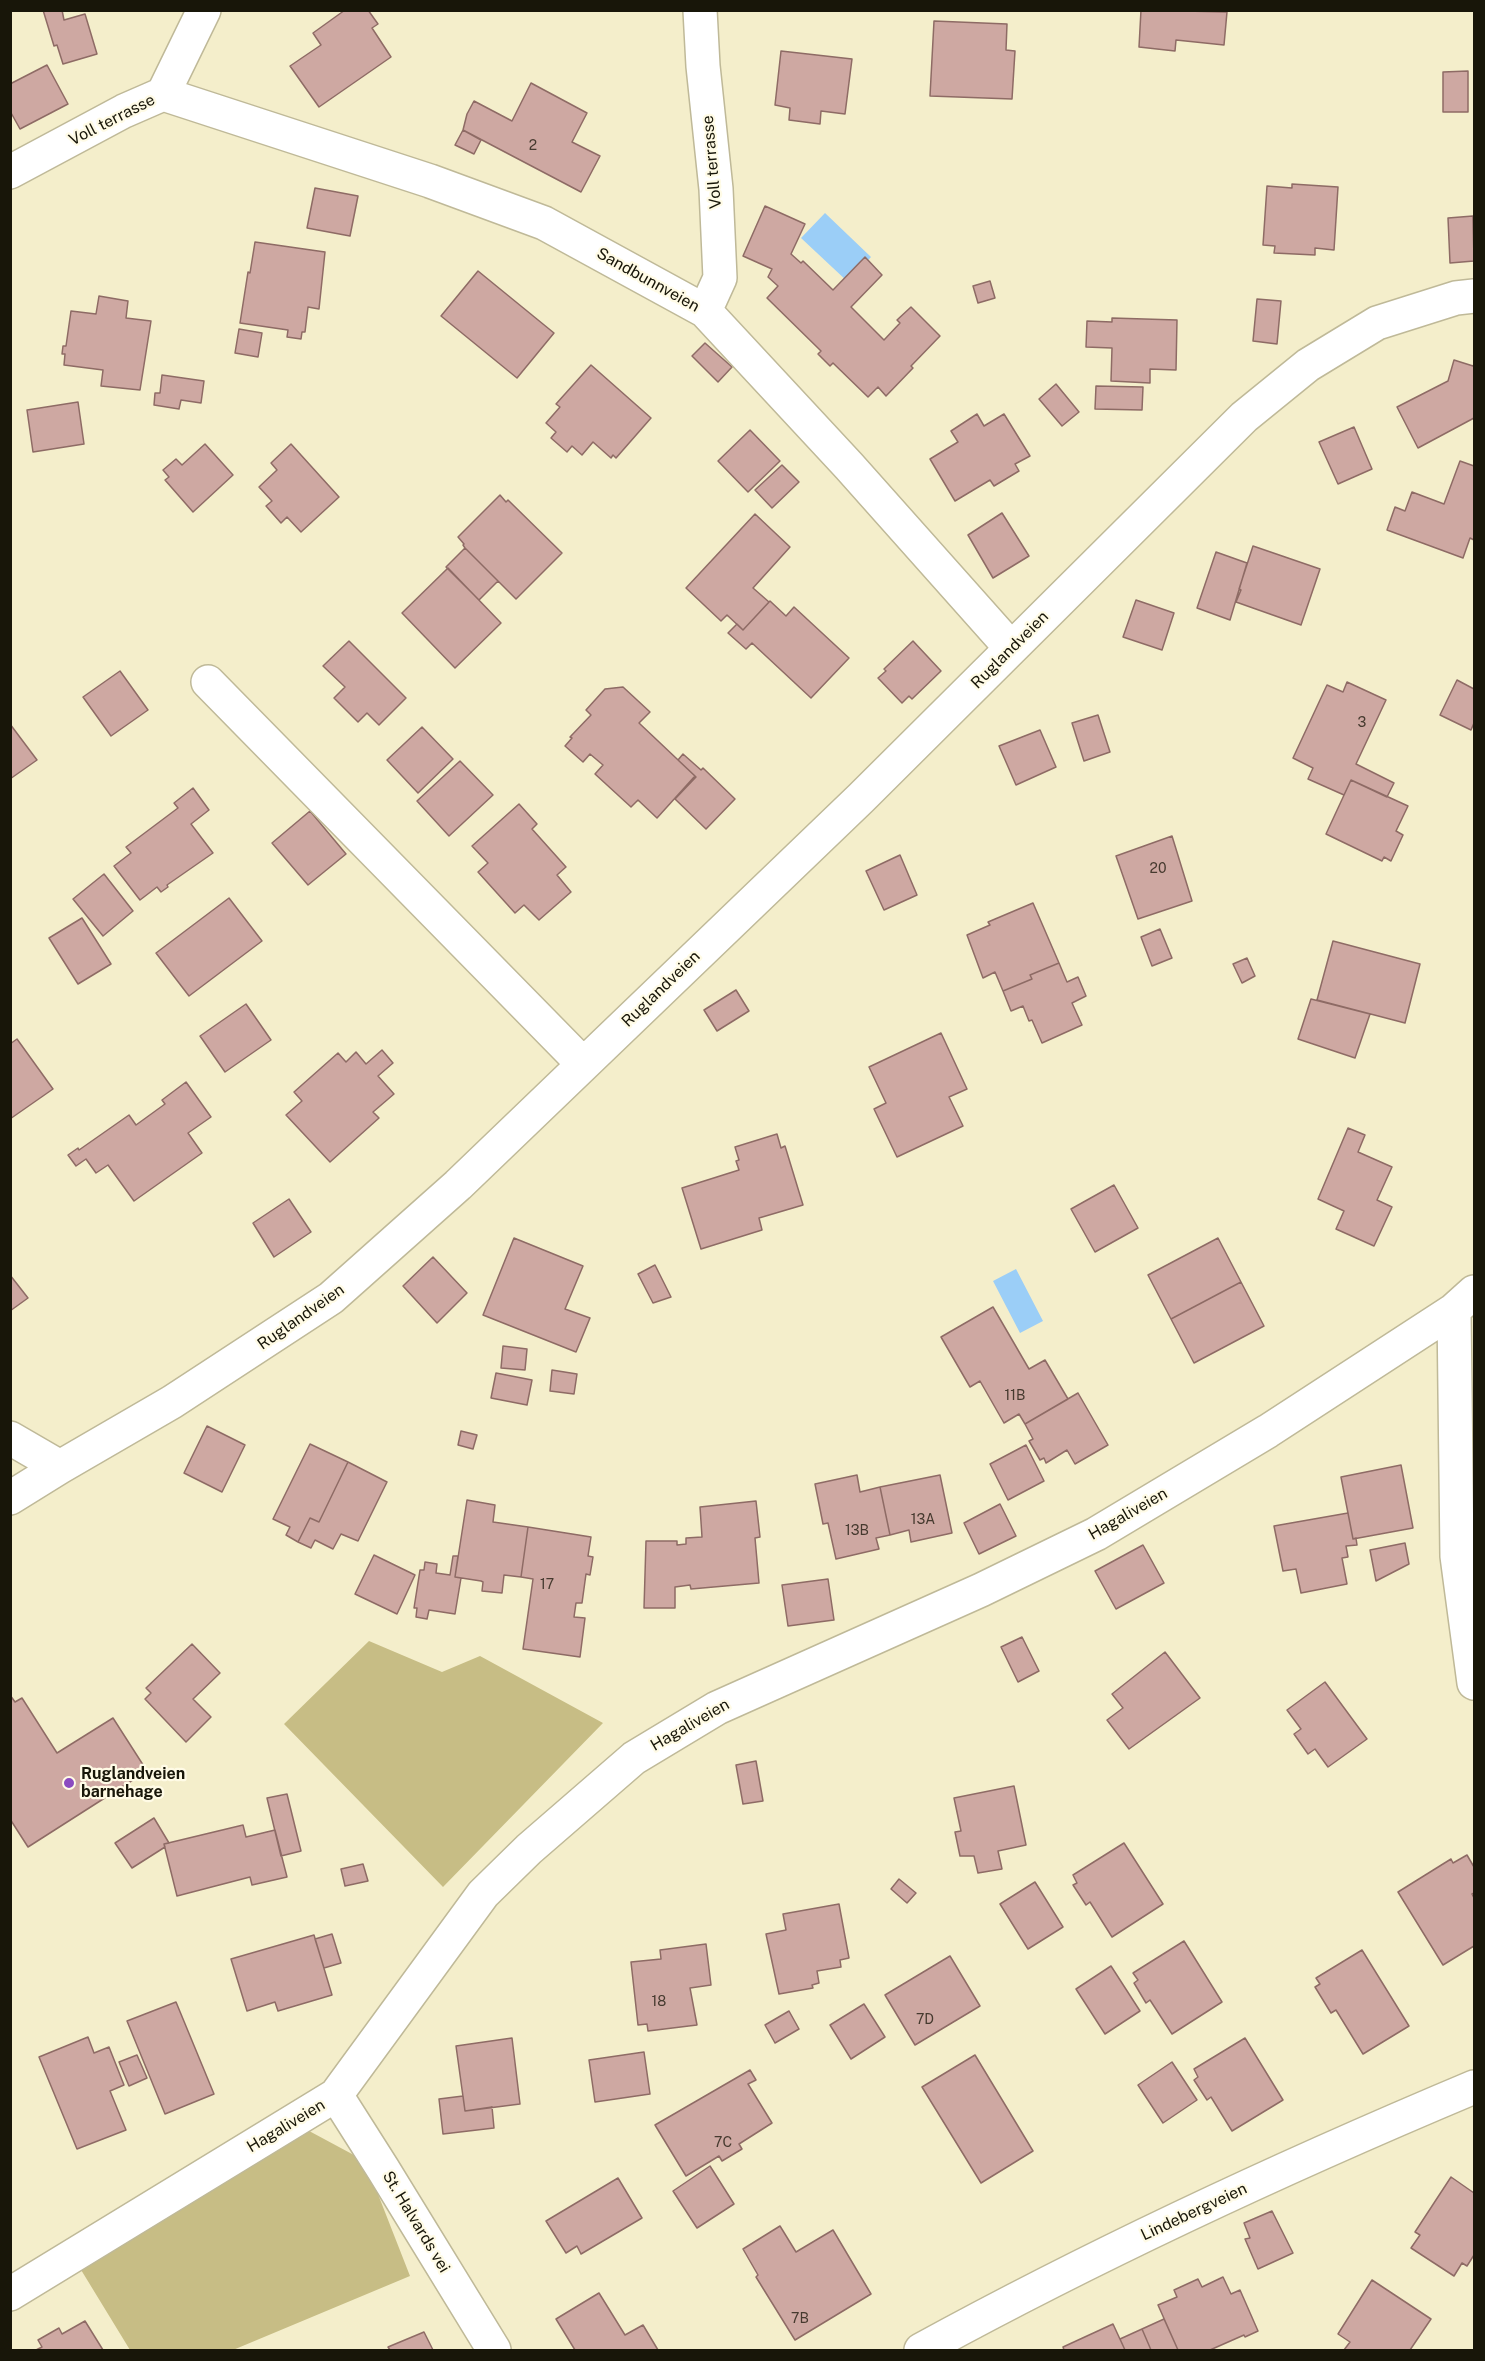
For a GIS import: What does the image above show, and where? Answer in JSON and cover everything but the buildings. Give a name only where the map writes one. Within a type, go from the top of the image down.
[{"type":"street","name":"Voll terrasse","points":[[10,172],[124,111],[163,94],[204,10]]},
{"type":"street","name":"Voll terrasse","points":[[700,10],[703,66],[716,189],[720,278],[705,311]]},
{"type":"street","name":"Sandbunnveien","points":[[163,94],[430,181],[544,223],[705,311],[849,466],[1011,648]]},
{"type":"street","name":"Ruglandveien","points":[[10,1498],[172,1402],[331,1298],[458,1185],[861,798],[1244,417],[1308,364],[1377,323],[1456,298],[1474,296]]},
{"type":"street","points":[[208,682],[583,1064]]},
{"type":"street","points":[[1464,1301],[1457,1556],[1474,1683]]},
{"type":"street","name":"Hagaliveien","points":[[10,2294],[336,2095],[483,1894],[529,1848],[634,1758],[717,1708],[981,1590],[1096,1534],[1268,1431],[1464,1301]]},
{"type":"street","points":[[10,1438],[60,1467]]},
{"type":"street","name":"Lindebergveien","points":[[921,2350],[1003,2305],[1167,2223],[1338,2144],[1474,2087]]},
{"type":"street","name":"St. Halvards vei","points":[[336,2095],[494,2350]]},
{"type":"shaded area","points":[[369,1641],[442,1672],[480,1656],[603,1723],[443,1887],[284,1724]]},
{"type":"shaded area","points":[[298,2125],[365,2161],[410,2276],[233,2350],[130,2350],[75,2260]]},
{"type":"water","points":[[825,213],[871,257],[848,282],[801,238]]},
{"type":"water","points":[[1016,1269],[1043,1321],[1020,1333],[993,1281]]},
{"type":"place","name":"Ruglandveien barnehage","points":[[69,1783]]}]
